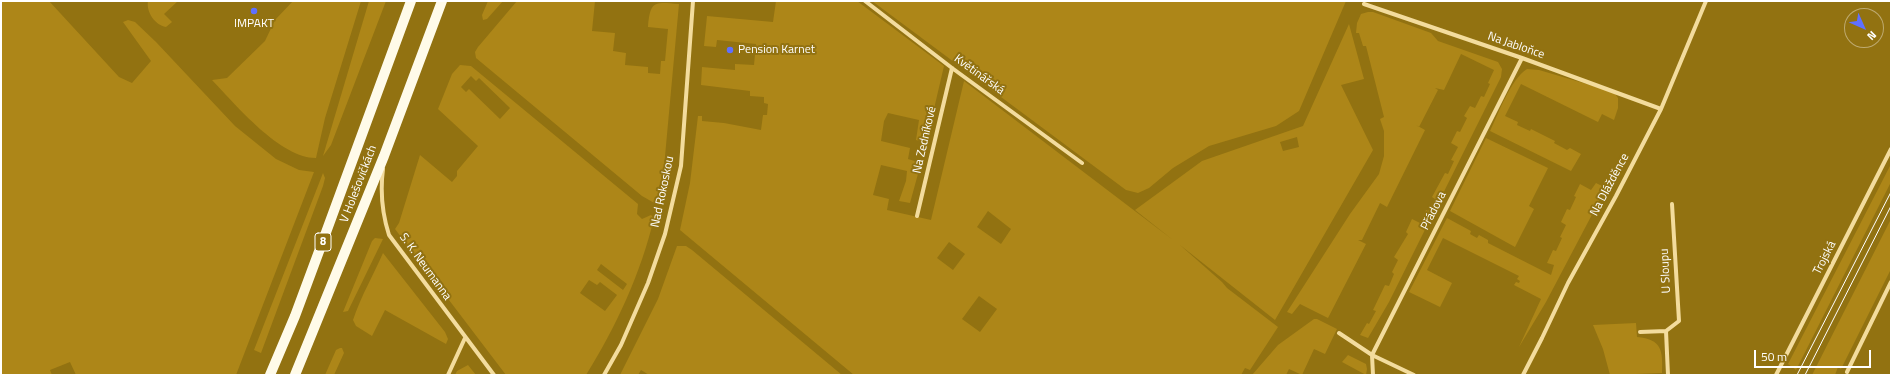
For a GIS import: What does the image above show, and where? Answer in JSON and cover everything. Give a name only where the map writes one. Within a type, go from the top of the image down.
[{"type":"main road","name":"V Holešovičkách","points":[[270,375],[316,260],[411,1]]},
{"type":"main road","name":"V Holešovičkách","points":[[295,375],[384,156],[442,1]]},
{"type":"street","name":"Nad Rokoskou","points":[[604,375],[621,345],[648,283],[665,234],[681,166],[693,1]]},
{"type":"street","name":"Květinářská","points":[[865,1],[952,68],[1082,163]]},
{"type":"street","name":"Na Dlážděnce","points":[[1523,375],[1568,283],[1661,109],[1706,1]]},
{"type":"street","name":"Na Jabloňce","points":[[1364,4],[1522,58],[1661,109]]},
{"type":"street","name":"Přádova","points":[[1373,375],[1372,355],[1522,58]]},
{"type":"street","name":"Na Zedníkové","points":[[917,216],[952,68]]},
{"type":"street","name":"Trojská","points":[[1776,375],[1891,149]]},
{"type":"street","name":"S. K. Neumanna","points":[[384,156],[381,182],[385,222],[389,235],[494,375]]},
{"type":"street","name":"U Sloupu","points":[[1666,331],[1678,320],[1672,204]]},
{"type":"street","points":[[1847,372],[1891,282]]},
{"type":"street","points":[[1640,332],[1666,331],[1668,375]]},
{"type":"street","points":[[1339,333],[1372,355],[1414,375]]},
{"type":"street","points":[[448,375],[466,338]]},
{"type":"shaded area","points":[[1,1],[49,1],[119,77],[132,83],[151,61],[123,22],[128,20],[135,22],[156,42],[235,126],[276,159],[299,170],[314,172],[236,375],[76,375],[70,362],[50,370],[52,375],[1,375]]},
{"type":"shaded area","points":[[148,1],[178,1],[164,14],[172,22],[166,27],[158,24],[150,14],[148,9]]},
{"type":"shaded area","points":[[293,1],[361,1],[325,118],[316,158],[302,156],[274,140],[246,116],[212,80],[227,78],[265,41],[275,20]]},
{"type":"shaded area","points":[[369,1],[386,1],[331,145],[323,156]]},
{"type":"shaded area","points":[[488,1],[503,1],[487,19],[483,20],[482,15]]},
{"type":"shaded area","points":[[517,1],[595,1],[592,31],[615,33],[613,51],[626,53],[625,65],[648,67],[648,73],[660,74],[661,61],[665,61],[668,29],[648,27],[650,12],[652,7],[659,3],[679,4],[663,178],[656,204],[642,196],[476,58],[475,52],[478,47]]},
{"type":"shaded area","points":[[776,1],[857,1],[944,66],[926,143],[916,140],[919,120],[888,113],[884,121],[881,141],[910,148],[908,159],[921,163],[910,203],[899,201],[906,181],[907,171],[881,165],[873,195],[889,199],[887,210],[931,220],[964,81],[1173,240],[1135,210],[1202,161],[1303,126],[1349,24],[1364,79],[1341,85],[1373,150],[1275,320],[1180,245],[1227,288],[1278,327],[1250,370],[1245,368],[1241,375],[854,375],[680,230],[690,183],[698,116],[702,116],[702,121],[724,123],[761,130],[763,115],[767,115],[768,104],[764,103],[764,97],[750,96],[750,91],[701,85],[702,67],[735,70],[735,64],[754,65],[756,44],[717,40],[716,47],[704,46],[707,16],[773,22]],"holes":[[[1297,137],[1299,147],[1283,151],[1280,142]],[[988,211],[1011,229],[1001,244],[977,227]],[[949,242],[965,254],[953,270],[937,258]],[[979,296],[997,309],[980,332],[962,319]]]},
{"type":"shaded area","points":[[872,1],[1346,1],[1299,111],[1276,126],[1209,146],[1173,168],[1149,188],[1138,193],[1126,190]]},
{"type":"shaded area","points":[[1373,12],[1431,33],[1438,41],[1498,62],[1502,69],[1501,77],[1389,302],[1368,338],[1360,335],[1367,323],[1369,324],[1376,311],[1373,310],[1385,285],[1389,286],[1394,274],[1392,272],[1398,260],[1394,257],[1408,234],[1406,232],[1412,219],[1420,223],[1426,210],[1428,211],[1435,199],[1432,197],[1445,173],[1448,174],[1454,161],[1451,160],[1458,147],[1451,143],[1457,131],[1460,132],[1467,118],[1464,116],[1470,106],[1475,108],[1481,96],[1484,97],[1494,70],[1459,53],[1461,54],[1444,90],[1435,88],[1438,90],[1419,127],[1425,130],[1387,207],[1380,203],[1362,240],[1358,240],[1366,244],[1328,318],[1300,304],[1292,314],[1287,312],[1350,214],[1379,174],[1384,156],[1384,131],[1380,119],[1384,117],[1366,46],[1363,46],[1359,33],[1356,33],[1357,23],[1361,14]]},
{"type":"shaded area","points":[[460,65],[471,66],[638,204],[637,214],[642,219],[651,215],[654,218],[649,239],[635,279],[617,319],[586,375],[506,375],[395,229],[399,223],[420,155],[452,182],[457,176],[457,171],[478,146],[438,109],[452,74]],"holes":[[[471,76],[476,81],[479,78],[510,108],[500,119],[469,89],[466,92],[461,87]],[[601,264],[627,284],[623,290],[597,270]],[[589,280],[597,285],[600,282],[617,295],[605,311],[580,293]]]},
{"type":"shaded area","points":[[1527,69],[1539,70],[1614,92],[1618,98],[1618,108],[1614,120],[1602,114],[1598,122],[1521,84],[1505,116],[1518,122],[1517,125],[1530,131],[1531,129],[1555,141],[1554,143],[1567,150],[1570,148],[1581,154],[1571,171],[1490,131],[1510,89],[1515,81]]},
{"type":"shaded area","points":[[1486,138],[1548,168],[1529,206],[1534,209],[1515,247],[1450,211]]},
{"type":"shaded area","points":[[1891,164],[1891,182],[1796,370],[1788,364]]},
{"type":"shaded area","points":[[323,173],[325,178],[323,186],[261,353],[254,350]]},
{"type":"shaded area","points":[[1596,183],[1606,188],[1546,302],[1519,347],[1541,299],[1514,285],[1516,282],[1519,283],[1520,281],[1517,279],[1519,276],[1443,238],[1427,270],[1452,283],[1440,307],[1409,292],[1447,218],[1471,231],[1470,234],[1477,238],[1479,235],[1488,240],[1488,243],[1551,275],[1554,265],[1547,263],[1553,250],[1556,251],[1562,238],[1560,237],[1566,225],[1561,222],[1567,209],[1570,210],[1576,197],[1574,196],[1580,184],[1591,190]]},
{"type":"shaded area","points":[[1891,219],[1891,269],[1841,369],[1838,367],[1835,375],[1812,375]]},
{"type":"shaded area","points":[[375,238],[383,239],[348,311],[343,312],[372,241]]},
{"type":"shaded area","points":[[677,246],[686,246],[692,250],[842,375],[649,375],[641,370],[638,375],[620,375],[658,299]]},
{"type":"shaded area","points":[[383,253],[445,332],[448,339],[446,344],[385,310],[372,336],[356,326],[353,320],[356,311]]},
{"type":"shaded area","points":[[1314,319],[1337,329],[1325,354],[1314,349],[1302,375],[1289,369],[1286,375],[1252,375],[1278,345]]},
{"type":"shaded area","points":[[1636,323],[1637,337],[1652,340],[1659,348],[1662,358],[1662,373],[1610,375],[1603,349],[1593,325]]},
{"type":"shaded area","points":[[342,348],[344,353],[334,375],[325,375],[336,350]]},
{"type":"shaded area","points":[[1348,355],[1366,364],[1366,375],[1342,362]]},
{"type":"shaded area","points":[[468,365],[476,375],[455,375],[457,371]]},
{"type":"tram line","points":[[1797,375],[1891,192]]},
{"type":"tram line","points":[[1805,375],[1891,206]]},
{"type":"place","name":"IMPAKT","points":[[254,11]]},
{"type":"place","name":"Pension Karnet","points":[[730,50]]}]
